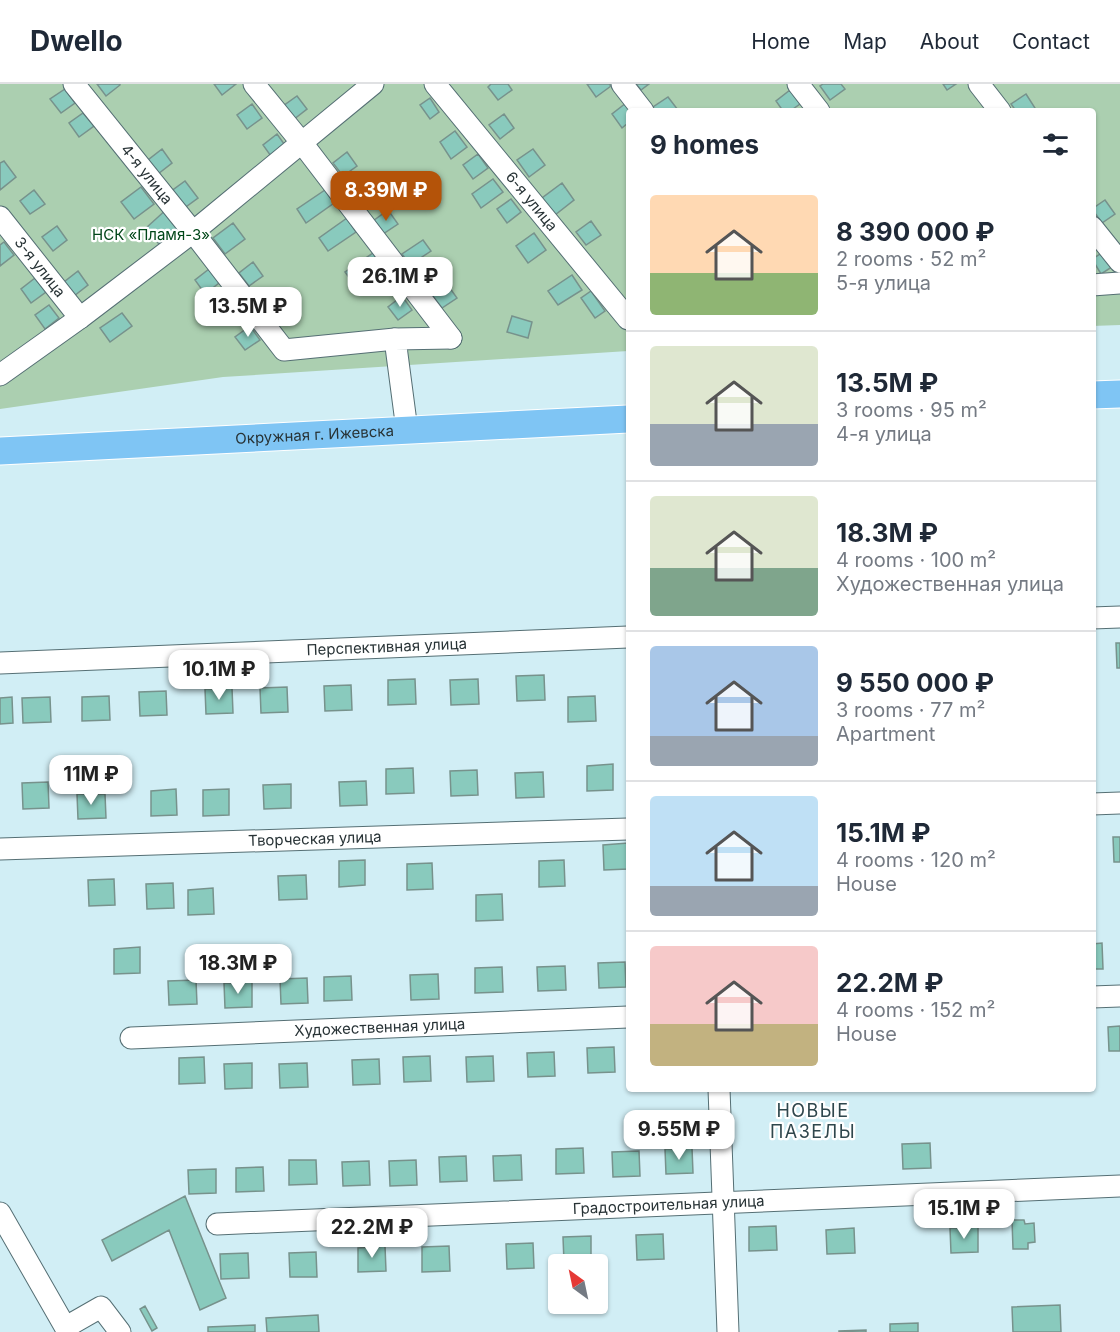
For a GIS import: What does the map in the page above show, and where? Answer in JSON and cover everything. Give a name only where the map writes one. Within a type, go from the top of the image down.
[{"type":"main road","points":[[1096,395],[1120,394]]},
{"type":"main road","name":"Окружная г. Ижевска","points":[[0,451],[626,419]]},
{"type":"street","name":"4-я улица","points":[[74,84],[284,350],[395,339]]},
{"type":"street","points":[[254,84],[451,338],[395,339],[407,430]]},
{"type":"street","points":[[0,375],[80,318],[193,232],[373,84]]},
{"type":"street","name":"6-я улица","points":[[435,84],[626,317]]},
{"type":"street","points":[[622,84],[641,108]]},
{"type":"street","points":[[798,84],[817,108]]},
{"type":"street","points":[[979,84],[998,108]]},
{"type":"street","name":"3-я улица","points":[[0,217],[80,318]]},
{"type":"street","points":[[1096,232],[1120,262]]},
{"type":"street","points":[[1096,285],[1120,283]]},
{"type":"street","points":[[1096,618],[1120,617]]},
{"type":"street","name":"Перспективная улица","points":[[0,663],[626,637]]},
{"type":"street","points":[[1096,804],[1120,803]]},
{"type":"street","name":"Творческая улица","points":[[0,849],[626,829]]},
{"type":"street","points":[[1096,997],[1120,996]]},
{"type":"street","name":"Художественная улица","points":[[131,1038],[626,1017]]},
{"type":"street","points":[[719,1092],[728,1332]]},
{"type":"street","name":"Градостроительная улица","points":[[217,1224],[1120,1186]]},
{"type":"street","points":[[0,1213],[67,1330],[101,1307],[120,1332]]},
{"type":"green space","name":"НСК «Пламя-3»","points":[[0,84],[1120,84],[1120,325],[1096,326],[1096,108],[626,108],[626,351],[223,377],[0,409]]},
{"type":"building","points":[[97,84],[120,84],[120,85],[106,96]]},
{"type":"building","points":[[214,84],[236,84],[222,95]]},
{"type":"building","points":[[491,84],[508,84],[512,90],[498,100],[488,87]]},
{"type":"building","points":[[587,84],[609,84],[611,86],[596,97]]},
{"type":"building","points":[[636,84],[649,84],[641,90]]},
{"type":"building","points":[[841,84],[845,89],[830,100],[820,86]]},
{"type":"building","points":[[943,84],[956,84],[947,90]]},
{"type":"building","points":[[65,89],[75,103],[61,113],[50,99]]},
{"type":"building","points":[[790,90],[800,104],[794,108],[781,108],[776,101]]},
{"type":"building","points":[[1026,94],[1035,108],[1014,108],[1011,104]]},
{"type":"building","points":[[297,96],[307,109],[293,120],[283,106]]},
{"type":"building","points":[[668,97],[676,108],[654,108]]},
{"type":"building","points":[[430,98],[439,112],[430,119],[420,105]]},
{"type":"building","points":[[626,103],[630,108],[626,108],[626,125],[622,128],[612,114]]},
{"type":"building","points":[[252,104],[262,118],[247,129],[237,115]]},
{"type":"building","points":[[83,113],[94,126],[79,137],[69,123]]},
{"type":"building","points":[[504,114],[514,128],[500,139],[489,125]]},
{"type":"building","points":[[455,131],[467,147],[451,159],[440,142]]},
{"type":"building","points":[[277,134],[287,148],[273,159],[263,145]]},
{"type":"building","points":[[162,149],[172,163],[158,174],[148,160]]},
{"type":"building","points":[[533,149],[545,165],[529,177],[517,160]]},
{"type":"building","points":[[347,152],[357,166],[343,176],[333,163]]},
{"type":"building","points":[[478,154],[488,168],[473,179],[463,165]]},
{"type":"building","points":[[4,161],[16,177],[0,190],[0,163]]},
{"type":"building","points":[[360,176],[370,190],[356,200],[346,187]]},
{"type":"building","points":[[493,179],[503,192],[481,208],[472,194]]},
{"type":"building","points":[[185,181],[198,198],[183,209],[170,192]]},
{"type":"building","points":[[562,183],[574,200],[555,215],[542,198]]},
{"type":"building","points":[[141,187],[154,204],[134,219],[121,202]]},
{"type":"building","points":[[34,190],[45,204],[30,214],[20,201]]},
{"type":"building","points":[[325,190],[334,203],[306,223],[297,209]]},
{"type":"building","points":[[511,199],[521,212],[507,223],[497,209]]},
{"type":"building","points":[[1105,200],[1115,214],[1102,223],[1096,215],[1096,206]]},
{"type":"building","points":[[169,207],[184,227],[159,244],[146,228]]},
{"type":"building","points":[[388,210],[398,224],[383,234],[373,221]]},
{"type":"building","points":[[347,218],[356,232],[328,251],[319,238]]},
{"type":"building","points":[[591,221],[601,235],[586,245],[576,232]]},
{"type":"building","points":[[233,223],[245,239],[225,254],[213,238]]},
{"type":"building","points":[[57,226],[67,240],[53,251],[42,237]]},
{"type":"building","points":[[534,233],[546,250],[528,263],[516,246]]},
{"type":"building","points":[[423,240],[431,251],[410,265],[402,254]]},
{"type":"building","points":[[4,242],[14,255],[0,266],[0,245]]},
{"type":"building","points":[[1105,251],[1115,265],[1101,274],[1096,266],[1096,257]]},
{"type":"building","points":[[373,253],[383,266],[355,286],[345,272]]},
{"type":"building","points":[[253,262],[263,276],[249,286],[239,273]]},
{"type":"building","points":[[209,269],[219,283],[205,294],[195,280]]},
{"type":"building","points":[[78,271],[88,285],[74,296],[64,282]]},
{"type":"building","points":[[572,275],[582,290],[558,305],[548,291]]},
{"type":"building","points":[[35,278],[46,292],[31,303],[21,289]]},
{"type":"building","points":[[447,284],[457,298],[442,308],[432,295]]},
{"type":"building","points":[[591,291],[605,311],[595,318],[581,298]]},
{"type":"building","points":[[402,296],[412,310],[398,320],[388,307]]},
{"type":"building","points":[[285,297],[295,310],[281,321],[271,307]]},
{"type":"building","points":[[49,305],[59,318],[45,329],[35,315]]},
{"type":"building","points":[[122,313],[132,326],[110,342],[100,328]]},
{"type":"building","points":[[512,316],[532,322],[528,338],[507,332]]},
{"type":"building","points":[[250,326],[260,340],[245,350],[235,337]]},
{"type":"building","points":[[1116,643],[1120,643],[1120,668],[1117,668]]},
{"type":"building","points":[[544,675],[545,700],[517,701],[516,676]]},
{"type":"building","points":[[415,679],[416,704],[388,705],[388,680]]},
{"type":"building","points":[[478,679],[479,704],[451,705],[450,680]]},
{"type":"building","points":[[351,685],[352,710],[325,711],[324,686]]},
{"type":"building","points":[[287,687],[288,712],[261,713],[260,688]]},
{"type":"building","points":[[232,688],[233,713],[206,714],[205,689]]},
{"type":"building","points":[[166,691],[167,715],[140,716],[139,692]]},
{"type":"building","points":[[109,696],[110,720],[82,721],[82,697]]},
{"type":"building","points":[[595,696],[596,721],[568,722],[568,697]]},
{"type":"building","points":[[12,697],[13,723],[0,724],[0,698]]},
{"type":"building","points":[[50,697],[51,722],[23,723],[22,698]]},
{"type":"building","points":[[613,764],[613,790],[587,791],[587,766]]},
{"type":"building","points":[[413,768],[414,793],[386,794],[386,769]]},
{"type":"building","points":[[477,770],[478,795],[451,796],[450,771]]},
{"type":"building","points":[[543,772],[544,797],[516,798],[515,773]]},
{"type":"building","points":[[366,781],[367,805],[340,806],[339,782]]},
{"type":"building","points":[[48,782],[49,808],[23,809],[22,783]]},
{"type":"building","points":[[291,784],[291,808],[264,809],[263,785]]},
{"type":"building","points":[[176,789],[177,815],[151,816],[151,791]]},
{"type":"building","points":[[229,789],[229,815],[203,816],[203,790]]},
{"type":"building","points":[[77,794],[105,794],[106,818],[78,819]]},
{"type":"building","points":[[1113,837],[1120,837],[1120,862],[1114,862]]},
{"type":"building","points":[[626,843],[626,869],[604,870],[603,845]]},
{"type":"building","points":[[365,860],[365,885],[339,887],[339,861]]},
{"type":"building","points":[[564,860],[565,886],[539,887],[539,861]]},
{"type":"building","points":[[432,863],[433,889],[407,890],[407,864]]},
{"type":"building","points":[[306,875],[307,899],[279,900],[278,876]]},
{"type":"building","points":[[114,879],[115,905],[89,906],[88,880]]},
{"type":"building","points":[[173,883],[174,908],[147,909],[146,884]]},
{"type":"building","points":[[213,888],[214,914],[188,915],[188,890]]},
{"type":"building","points":[[502,894],[503,920],[476,921],[476,895]]},
{"type":"building","points":[[1102,943],[1103,969],[1096,969],[1096,944]]},
{"type":"building","points":[[140,947],[140,973],[114,974],[114,949]]},
{"type":"building","points":[[625,962],[626,987],[599,988],[598,963]]},
{"type":"building","points":[[565,966],[566,990],[538,991],[537,967]]},
{"type":"building","points":[[502,967],[503,992],[475,993],[475,968]]},
{"type":"building","points":[[438,974],[439,999],[411,1000],[410,975]]},
{"type":"building","points":[[351,976],[352,1000],[324,1001],[324,977]]},
{"type":"building","points":[[307,978],[308,1003],[281,1004],[280,979]]},
{"type":"building","points":[[196,980],[197,1004],[169,1005],[168,981]]},
{"type":"building","points":[[252,982],[252,1007],[225,1008],[224,983]]},
{"type":"building","points":[[1120,1026],[1120,1051],[1109,1051],[1108,1027]]},
{"type":"building","points":[[614,1047],[615,1072],[588,1073],[587,1048]]},
{"type":"building","points":[[554,1052],[555,1076],[528,1077],[527,1053]]},
{"type":"building","points":[[430,1056],[431,1081],[404,1082],[403,1057]]},
{"type":"building","points":[[493,1056],[494,1081],[467,1082],[466,1057]]},
{"type":"building","points":[[204,1057],[205,1083],[179,1084],[179,1058]]},
{"type":"building","points":[[379,1059],[380,1084],[353,1085],[352,1060]]},
{"type":"building","points":[[252,1063],[252,1088],[225,1089],[224,1064]]},
{"type":"building","points":[[307,1063],[308,1087],[280,1088],[279,1064]]},
{"type":"building","points":[[930,1143],[931,1168],[903,1169],[902,1144]]},
{"type":"building","points":[[583,1148],[584,1173],[556,1174],[556,1149]]},
{"type":"building","points":[[692,1148],[693,1173],[666,1174],[665,1149]]},
{"type":"building","points":[[639,1151],[640,1176],[613,1177],[612,1152]]},
{"type":"building","points":[[521,1155],[522,1180],[494,1181],[493,1156]]},
{"type":"building","points":[[466,1156],[467,1181],[440,1182],[439,1157]]},
{"type":"building","points":[[289,1160],[316,1160],[317,1184],[289,1185]]},
{"type":"building","points":[[416,1160],[417,1185],[390,1186],[389,1161]]},
{"type":"building","points":[[369,1161],[370,1185],[343,1186],[342,1162]]},
{"type":"building","points":[[263,1167],[264,1191],[236,1192],[236,1168]]},
{"type":"building","points":[[216,1169],[216,1193],[189,1194],[188,1170]]},
{"type":"building","points":[[185,1196],[226,1298],[200,1310],[169,1230],[112,1261],[102,1240]]},
{"type":"building","points":[[1012,1220],[1024,1220],[1025,1224],[1034,1223],[1035,1242],[1028,1243],[1028,1249],[1013,1249]]},
{"type":"building","points":[[776,1226],[777,1250],[749,1251],[749,1227]]},
{"type":"building","points":[[978,1227],[978,1252],[951,1253],[950,1228]]},
{"type":"building","points":[[854,1228],[855,1253],[827,1254],[826,1230]]},
{"type":"building","points":[[663,1234],[664,1259],[637,1260],[636,1235]]},
{"type":"building","points":[[591,1236],[591,1254],[564,1254],[563,1237]]},
{"type":"building","points":[[533,1243],[534,1268],[507,1269],[506,1244]]},
{"type":"building","points":[[385,1246],[386,1271],[358,1272],[358,1248]]},
{"type":"building","points":[[449,1246],[450,1271],[422,1272],[422,1247]]},
{"type":"building","points":[[316,1252],[317,1277],[290,1277],[289,1253]]},
{"type":"building","points":[[248,1253],[249,1278],[221,1279],[220,1254]]},
{"type":"building","points":[[1060,1305],[1061,1332],[1013,1332],[1012,1307]]},
{"type":"building","points":[[145,1306],[157,1328],[152,1331],[140,1309]]},
{"type":"building","points":[[318,1315],[319,1332],[267,1332],[266,1318]]},
{"type":"building","points":[[918,1323],[918,1332],[890,1332],[890,1324]]},
{"type":"building","points":[[255,1325],[255,1332],[208,1332],[208,1327]]},
{"type":"building","points":[[866,1330],[866,1332],[839,1332],[839,1331]]},
{"type":"district","name":"НОВЫЕ ПАЗЕЛЫ","points":[[813,1121]]}]
